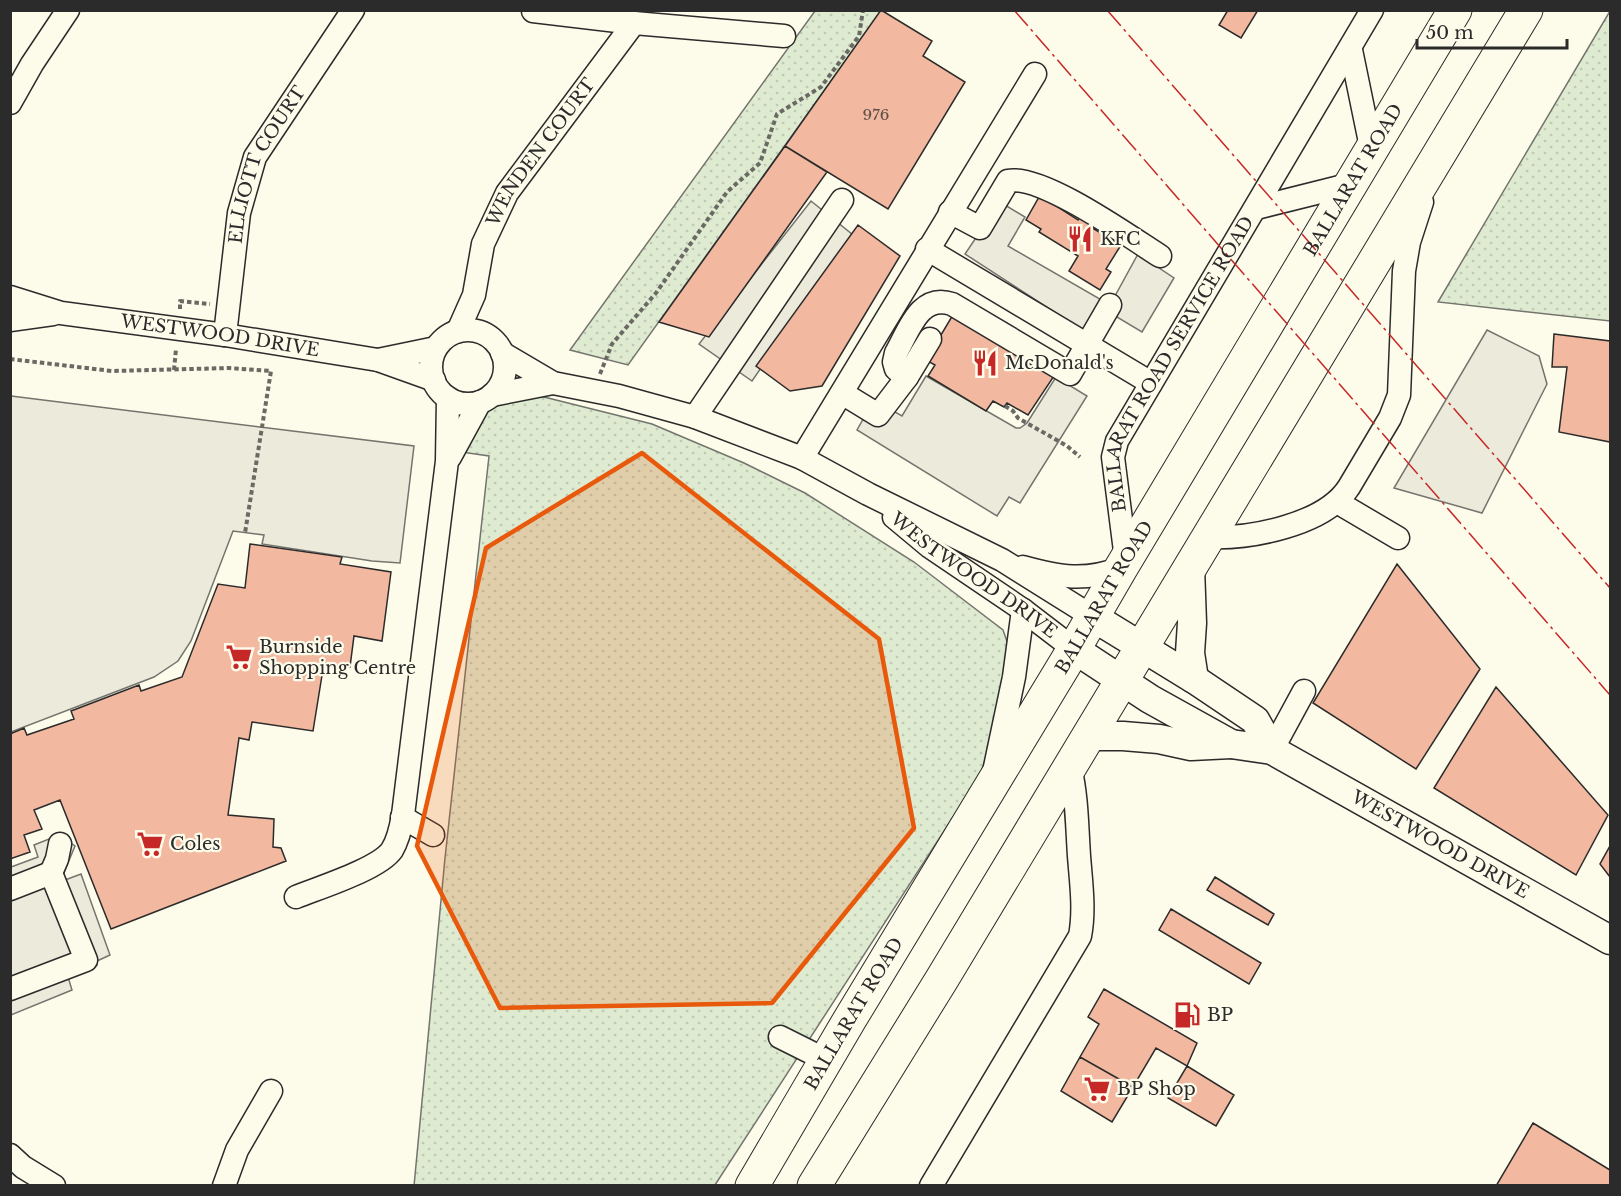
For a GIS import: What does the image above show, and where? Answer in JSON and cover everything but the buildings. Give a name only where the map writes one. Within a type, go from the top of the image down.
[{"type":"highway","name":"BALLARAT ROAD","points":[[752,1185],[1455,10]]},
{"type":"highway","points":[[814,1185],[1070,767],[1526,10]]},
{"type":"main road","points":[[1190,567],[1192,623],[1190,653],[1194,679]]},
{"type":"main road","name":"WESTWOOD DRIVE","points":[[1093,617],[1143,646],[1255,720],[1272,750]]},
{"type":"main road","name":"WESTWOOD DRIVE","points":[[1074,649],[1122,678],[1150,699],[1231,744],[1272,750],[1611,940]]},
{"type":"main road","points":[[1088,736],[1159,739],[1191,746],[1231,744]]},
{"type":"street","points":[[10,103],[32,64],[68,10]]},
{"type":"street","name":"ELLIOTT COURT","points":[[225,335],[238,213],[255,157],[353,10]]},
{"type":"street","name":"BALLARAT ROAD SERVICE ROAD","points":[[1123,564],[1113,457],[1117,441],[1351,50],[1372,10]]},
{"type":"street","points":[[533,11],[634,23],[784,36]]},
{"type":"street","name":"WENDEN COURT","points":[[458,331],[474,295],[483,244],[507,193],[634,23]]},
{"type":"street","points":[[1351,50],[1372,152]]},
{"type":"street","points":[[802,458],[1035,74]]},
{"type":"street","points":[[1208,537],[1240,537],[1259,534],[1310,518],[1337,502],[1349,487],[1397,403],[1401,379],[1406,252],[1436,158]]},
{"type":"street","points":[[950,212],[980,228],[1008,181],[1022,180],[1039,185],[1085,208],[1160,256]]},
{"type":"street","name":"BALLARAT ROAD SERVICE ROAD","points":[[1256,208],[1352,184]]},
{"type":"street","points":[[695,417],[842,200]]},
{"type":"street","points":[[927,249],[1150,383]]},
{"type":"street","name":"WENDEN COURT","points":[[474,295],[483,333]]},
{"type":"street","name":"WESTWOOD DRIVE","points":[[10,297],[61,313],[225,335],[378,360],[441,389]]},
{"type":"street","points":[[907,377],[896,369],[894,362],[896,353],[923,306],[932,302],[943,300],[1070,374],[1110,305]]},
{"type":"street","name":"WESTWOOD DRIVE","points":[[10,320],[61,313]]},
{"type":"street","points":[[296,897],[373,866],[391,852],[397,840],[402,817],[447,461],[441,389],[431,368],[436,348],[444,338],[458,331],[470,330],[483,333],[493,340],[502,353],[505,366],[503,378],[486,398],[447,461]]},
{"type":"street","points":[[842,393],[878,415],[907,377],[930,339]]},
{"type":"street","name":"WESTWOOD DRIVE","points":[[378,360],[436,348]]},
{"type":"street","name":"WESTWOOD DRIVE","points":[[502,353],[554,383],[695,417],[802,458],[868,494],[1002,560],[1093,617]]},
{"type":"street","name":"WESTWOOD DRIVE","points":[[486,398],[554,383]]},
{"type":"street","points":[[441,389],[467,404],[486,398]]},
{"type":"street","name":"WESTWOOD DRIVE","points":[[868,494],[930,547],[1023,609],[1074,649]]},
{"type":"street","points":[[1337,502],[1398,538]]},
{"type":"street","points":[[1002,560],[1041,572],[1087,578],[1123,564]]},
{"type":"street","points":[[991,785],[1014,676],[1023,609]]},
{"type":"street","points":[[1272,750],[1304,691]]},
{"type":"street","points":[[931,1185],[1080,936],[1083,922],[1082,901],[1075,789],[1070,767]]},
{"type":"street","points":[[402,817],[433,835]]},
{"type":"street","points":[[10,989],[86,960],[51,873],[60,844]]},
{"type":"street","points":[[10,889],[51,873]]},
{"type":"street","points":[[780,1037],[826,1060]]},
{"type":"street","points":[[224,1185],[237,1150],[271,1091]]},
{"type":"street","points":[[205,1185],[237,1150]]},
{"type":"street","points":[[10,1155],[23,1167],[54,1185]]},
{"type":"path","points":[[594,391],[612,344],[656,292],[727,192],[760,163],[777,114],[820,87],[859,36],[863,10]]},
{"type":"path","points":[[10,359],[111,371],[229,368],[271,371],[245,533]]},
{"type":"path","points":[[1005,406],[1018,418],[1067,446],[1080,457]]},
{"type":"highlighted area","points":[[642,453],[879,639],[914,828],[772,1003],[500,1008],[417,846],[486,548]]},
{"type":"green space","points":[[815,11],[881,11],[628,365],[570,350]]},
{"type":"green space","points":[[1610,11],[1610,321],[1438,302]]},
{"type":"green space","points":[[536,395],[652,424],[744,463],[805,493],[914,562],[1003,630],[1010,650],[996,732],[979,777],[715,1185],[414,1186],[445,858],[489,456],[461,452],[489,407],[502,399]]},
{"type":"shaded area","points":[[811,201],[853,235],[752,381],[699,344]]},
{"type":"shaded area","points":[[1000,202],[1025,217],[1008,246],[1110,305],[1138,254],[1174,278],[1142,332],[1107,311],[1093,337],[965,254]]},
{"type":"shaded area","points":[[1487,330],[1539,356],[1547,384],[1482,513],[1394,488]]},
{"type":"shaded area","points":[[926,376],[1016,428],[1027,423],[1056,377],[1087,396],[1020,503],[1009,497],[997,516],[857,430],[874,400],[902,416]]},
{"type":"shaded area","points":[[11,396],[414,446],[400,563],[372,561],[262,544],[264,535],[233,531],[191,641],[178,661],[154,677],[11,732]]},
{"type":"shaded area","points":[[59,835],[75,846],[63,875],[65,880],[81,874],[110,955],[97,961],[97,965],[68,977],[72,990],[11,1015],[11,867],[38,857],[34,845]]},
{"type":"power","points":[[1014,10],[1610,695]]},
{"type":"power","points":[[1107,10],[1610,588]]},
{"type":"place","name":"KFC","points":[[1080,239]]},
{"type":"place","name":"McDonald's","points":[[985,363]]},
{"type":"place","name":"Burnside Shopping Centre","points":[[239,657]]},
{"type":"place","name":"Coles","points":[[150,844]]},
{"type":"place","name":"BP","points":[[1187,1015]]},
{"type":"place","name":"BP Shop","points":[[1097,1089]]}]
